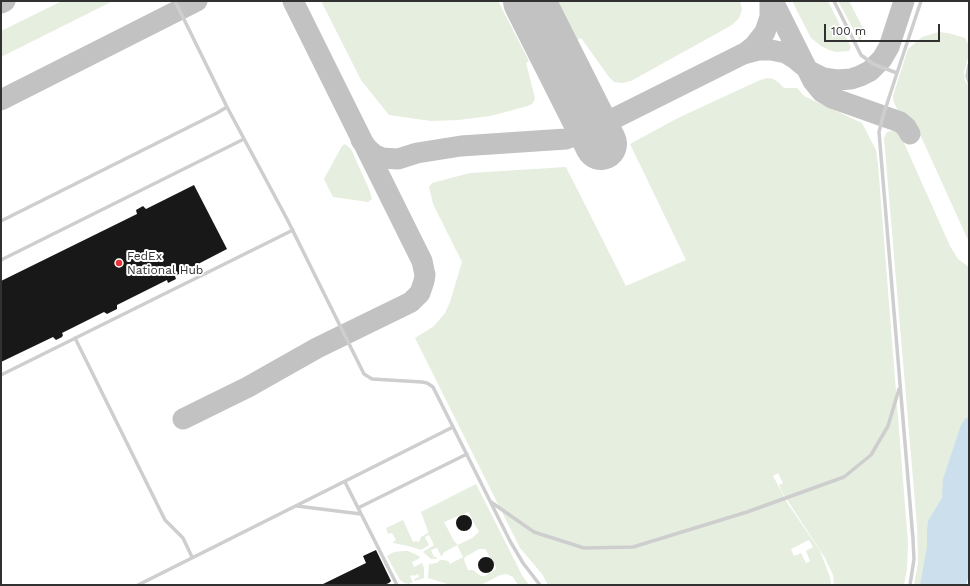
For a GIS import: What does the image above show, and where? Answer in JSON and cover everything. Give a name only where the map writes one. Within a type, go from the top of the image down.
[{"type":"lane","points":[[175,1],[227,107],[293,230],[364,374],[375,379],[422,382],[430,385],[436,392],[516,552],[540,585]]},
{"type":"lane","points":[[834,1],[861,55],[873,64],[897,73]]},
{"type":"lane","points":[[910,585],[914,558],[913,539],[879,132],[921,1]]},
{"type":"lane","points":[[969,65],[967,76],[969,82]]},
{"type":"lane","points":[[1,221],[227,107]]},
{"type":"lane","points":[[1,260],[244,139]]},
{"type":"lane","points":[[1,375],[293,230]]},
{"type":"lane","points":[[75,338],[165,520],[182,538],[192,557]]},
{"type":"lane","points":[[490,502],[534,532],[584,548],[633,547],[748,512],[844,478],[871,455],[888,426],[900,386]]},
{"type":"lane","points":[[138,585],[241,532],[296,506],[305,500],[345,482],[454,427]]},
{"type":"lane","points":[[358,508],[467,454]]},
{"type":"lane","points":[[345,482],[397,585]]},
{"type":"lane","points":[[296,506],[361,514]]},
{"type":"green space","points":[[62,1],[113,1],[1,57],[1,31]]},
{"type":"green space","points":[[321,1],[498,1],[529,61],[526,63],[535,98],[534,101],[528,106],[490,116],[459,120],[431,121],[389,115],[361,80]]},
{"type":"green space","points":[[557,1],[740,1],[742,9],[739,18],[732,25],[631,81],[622,83],[614,82],[581,38],[577,40]]},
{"type":"green space","points":[[792,1],[828,1],[851,47],[849,51],[836,52],[829,50],[811,38]]},
{"type":"green space","points":[[838,1],[849,1],[862,26],[863,33],[861,41],[859,40]]},
{"type":"green space","points":[[939,32],[965,38],[969,45],[969,55],[964,72],[965,81],[969,86],[969,242],[918,130],[911,121],[897,109],[893,100],[908,49],[922,37]]},
{"type":"green space","points":[[767,78],[773,79],[784,88],[797,88],[804,96],[862,123],[876,150],[908,543],[907,569],[904,585],[834,585],[833,575],[825,558],[782,492],[779,485],[783,483],[778,473],[773,476],[788,504],[820,551],[830,577],[831,585],[548,585],[542,574],[520,548],[415,338],[434,326],[445,313],[450,302],[462,262],[433,204],[429,187],[432,183],[470,173],[566,167],[626,286],[686,260],[630,144],[678,118]],"holes":[[[809,540],[813,547],[806,551],[810,561],[806,563],[801,553],[794,556],[791,549]]]},
{"type":"green space","points":[[895,130],[898,131],[901,136],[950,246],[958,259],[969,267],[969,505],[936,585],[914,585],[918,563],[917,526],[884,138],[887,132]]},
{"type":"green space","points":[[345,144],[351,149],[369,189],[372,199],[368,202],[333,197],[324,179],[342,146]]},
{"type":"green space","points":[[476,484],[522,575],[529,585],[518,585],[513,577],[506,574],[500,575],[481,585],[451,585],[428,578],[429,564],[437,563],[440,560],[443,560],[448,561],[450,564],[463,557],[457,545],[443,553],[441,556],[437,548],[431,550],[434,557],[437,557],[436,559],[431,559],[423,552],[434,545],[429,535],[425,537],[429,545],[421,550],[393,542],[396,540],[392,533],[388,534],[386,528],[403,520],[413,542],[419,542],[421,537],[428,533],[421,512]],"holes":[[[468,512],[479,532],[472,538],[458,545],[454,541],[444,522]],[[479,549],[485,549],[496,567],[496,569],[485,576],[481,576],[473,570],[468,570],[464,560],[465,557]]]},
{"type":"green space","points":[[408,551],[419,556],[420,558],[412,562],[414,567],[422,563],[424,568],[424,578],[415,581],[414,579],[419,577],[418,574],[410,576],[413,582],[409,584],[400,580],[387,556],[394,552]]},
{"type":"water","points":[[969,417],[969,575],[966,585],[920,585],[927,547],[928,521],[942,498],[943,479],[961,425],[966,418]]},
{"type":"building","name":"FedEx National Hub","points":[[194,185],[227,249],[175,276],[176,279],[168,283],[167,280],[117,305],[117,309],[107,314],[104,312],[62,333],[62,337],[56,340],[53,337],[1,362],[1,281],[137,214],[136,210],[143,206],[146,209]]},
{"type":"building","points":[[461,515],[467,515],[472,520],[470,529],[467,531],[461,531],[456,526],[456,520]]},
{"type":"building","points":[[376,550],[391,581],[389,583],[384,585],[321,585],[366,563],[363,556]]},
{"type":"building","points":[[483,557],[489,557],[494,562],[492,571],[489,573],[483,573],[478,568],[478,562]]},
{"type":"taxiway","points":[[1,3],[5,1]]},
{"type":"taxiway","points":[[1,100],[197,1]]},
{"type":"taxiway","points":[[183,419],[248,387],[317,348],[411,302],[420,293],[424,281],[425,275],[422,261],[293,1]]},
{"type":"taxiway","points":[[744,54],[754,46],[765,32],[770,17],[770,1]]},
{"type":"taxiway","points":[[773,1],[813,81],[822,92],[832,98],[900,122],[906,127],[910,134]]},
{"type":"taxiway","points":[[361,140],[375,155],[382,158],[398,159],[417,153],[461,146],[566,139],[593,129],[743,54],[758,50],[771,50],[786,53],[811,72],[823,78],[837,80],[851,79],[870,71],[882,59],[889,47],[904,1]]},
{"type":"runway","points":[[529,1],[601,144]]},
{"type":"place","name":"FedEx National Hub","points":[[119,263]]}]
